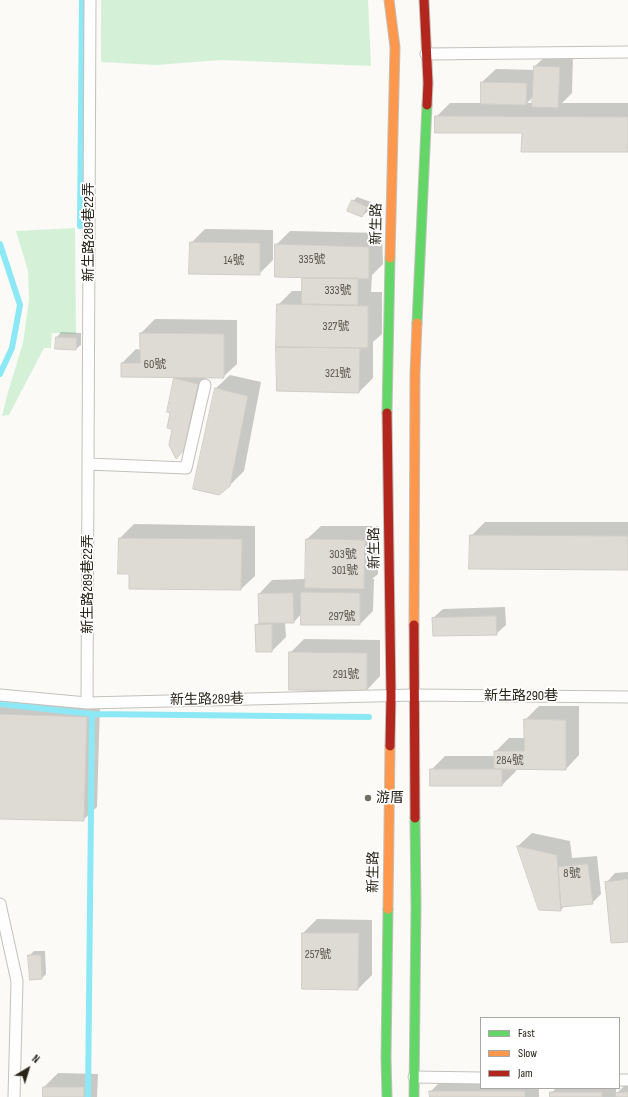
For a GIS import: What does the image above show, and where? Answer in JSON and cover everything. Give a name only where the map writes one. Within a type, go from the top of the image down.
[{"type":"main road","name":"新生路","points":[[387,1097],[386,1058],[391,696],[387,397],[395,47],[388,0]]},
{"type":"main road","points":[[414,1097],[416,913],[414,695],[415,374],[428,82],[424,0]]},
{"type":"lane","name":"新生路289巷22弄","points":[[87,703],[90,0]]},
{"type":"lane","points":[[426,54],[628,52]]},
{"type":"lane","points":[[88,464],[186,468],[205,385]]},
{"type":"lane","name":"新生路289巷","points":[[0,695],[87,703],[414,695]]},
{"type":"lane","name":"新生路290巷","points":[[414,695],[628,697]]},
{"type":"lane","points":[[0,904],[17,981],[14,1097]]},
{"type":"lane","points":[[414,1078],[480,1078]]},
{"type":"green space","points":[[101,0],[368,0],[371,66],[221,60],[156,65],[101,62]]},
{"type":"green space","points":[[75,228],[76,334],[52,333],[51,348],[44,348],[9,415],[2,416],[23,343],[29,300],[28,271],[16,231]]},
{"type":"building","points":[[534,66],[560,67],[558,108],[532,107]]},
{"type":"building","points":[[481,82],[527,83],[526,105],[481,104]]},
{"type":"building","points":[[435,116],[628,117],[628,152],[521,152],[522,133],[435,133]]},
{"type":"building","points":[[352,200],[367,207],[362,217],[347,211]]},
{"type":"building","points":[[190,242],[260,243],[260,275],[189,274]]},
{"type":"building","points":[[275,244],[369,247],[369,279],[275,277]]},
{"type":"building","points":[[302,278],[358,278],[358,305],[302,304]]},
{"type":"building","points":[[277,304],[368,306],[368,348],[276,347]]},
{"type":"building","points":[[140,333],[224,334],[224,378],[121,377],[121,363],[140,363]]},
{"type":"building","points":[[56,337],[77,338],[76,350],[55,349]]},
{"type":"building","points":[[276,347],[360,348],[359,393],[277,391]]},
{"type":"building","points":[[174,378],[198,384],[184,450],[176,459],[169,445],[172,429],[167,428],[170,413],[167,412]]},
{"type":"building","points":[[215,388],[248,396],[230,486],[219,495],[193,489]]},
{"type":"building","points":[[470,535],[628,536],[628,570],[469,569]]},
{"type":"building","points":[[119,538],[242,539],[241,590],[129,589],[129,574],[118,574]]},
{"type":"building","points":[[306,539],[365,540],[364,589],[305,588]]},
{"type":"building","points":[[301,592],[360,593],[360,625],[301,625]]},
{"type":"building","points":[[293,593],[294,623],[259,623],[258,594]]},
{"type":"building","points":[[496,616],[497,635],[433,636],[432,618]]},
{"type":"building","points":[[272,624],[272,652],[256,652],[255,625]]},
{"type":"building","points":[[289,652],[367,653],[367,691],[289,690]]},
{"type":"building","points":[[0,714],[87,717],[84,821],[0,819]]},
{"type":"building","points":[[524,719],[566,720],[566,770],[494,769],[494,751],[524,751]]},
{"type":"building","points":[[430,769],[502,769],[502,786],[430,786]]},
{"type":"building","points":[[517,846],[557,855],[561,911],[539,910]]},
{"type":"building","points":[[588,864],[593,904],[561,907],[558,867]]},
{"type":"building","points":[[628,880],[628,942],[611,943],[605,882]]},
{"type":"building","points":[[302,933],[359,933],[358,990],[302,989]]},
{"type":"building","points":[[28,955],[41,955],[42,979],[30,980]]},
{"type":"building","points":[[43,1087],[84,1087],[84,1097],[43,1097]]},
{"type":"building","points":[[429,1091],[525,1091],[525,1097],[430,1097]]},
{"type":"building","points":[[550,1092],[602,1092],[602,1097],[550,1097]]},
{"type":"building","points":[[628,1092],[628,1097],[616,1097],[615,1093]]},
{"type":"waterway","points":[[80,226],[82,0]]},
{"type":"waterway","points":[[0,244],[20,305],[12,348],[0,374]]},
{"type":"waterway","points":[[0,704],[92,714]]},
{"type":"waterway","points":[[88,1097],[92,714],[369,717]]},
{"type":"traffic: fast","points":[[417,323],[427,105]]},
{"type":"traffic: fast","points":[[387,413],[390,258]]},
{"type":"traffic: fast","points":[[414,1097],[416,905],[415,818]]},
{"type":"traffic: fast","points":[[387,1097],[386,1058],[388,909]]},
{"type":"traffic: slow","points":[[389,0],[395,47],[390,258]]},
{"type":"traffic: slow","points":[[414,625],[415,374],[417,323]]},
{"type":"traffic: slow","points":[[388,909],[390,746]]},
{"type":"traffic: jam","points":[[424,0],[428,83],[427,105]]},
{"type":"traffic: jam","points":[[387,413],[391,696],[390,746]]},
{"type":"traffic: jam","points":[[414,625],[415,818]]},
{"type":"place","name":"游厝","points":[[368,798]]}]
